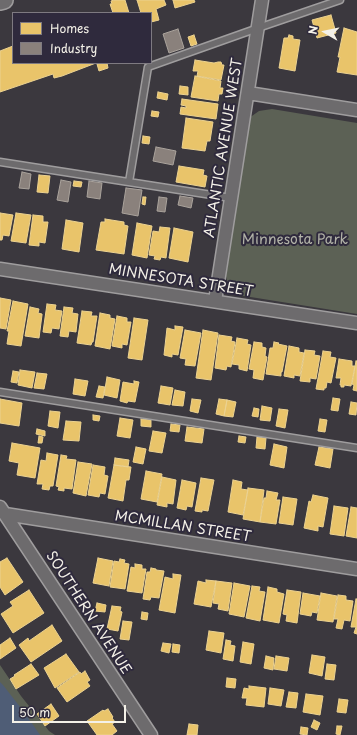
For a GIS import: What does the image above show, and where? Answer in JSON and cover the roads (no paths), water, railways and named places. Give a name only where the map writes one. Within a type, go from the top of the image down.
[{"type":"main road","points":[[0,2],[4,0]]},
{"type":"street","name":"ATLANTIC AVENUE WEST","points":[[215,301],[262,0]]},
{"type":"street","points":[[248,93],[357,110]]},
{"type":"street","name":"MINNESOTA STREET","points":[[0,269],[357,323]]},
{"type":"street","name":"MCMILLAN STREET","points":[[2,510],[357,569]]},
{"type":"street","name":"SOUTHERN AVENUE","points":[[2,510],[150,735]]},
{"type":"lane","points":[[129,182],[148,67],[340,0]]},
{"type":"lane","points":[[0,162],[231,198]]},
{"type":"lane","points":[[0,392],[357,448]]},
{"type":"water","points":[[0,682],[24,712],[40,735],[0,735]]},
{"type":"park label","name":"Minnesota Park","points":[[295,240]]}]
